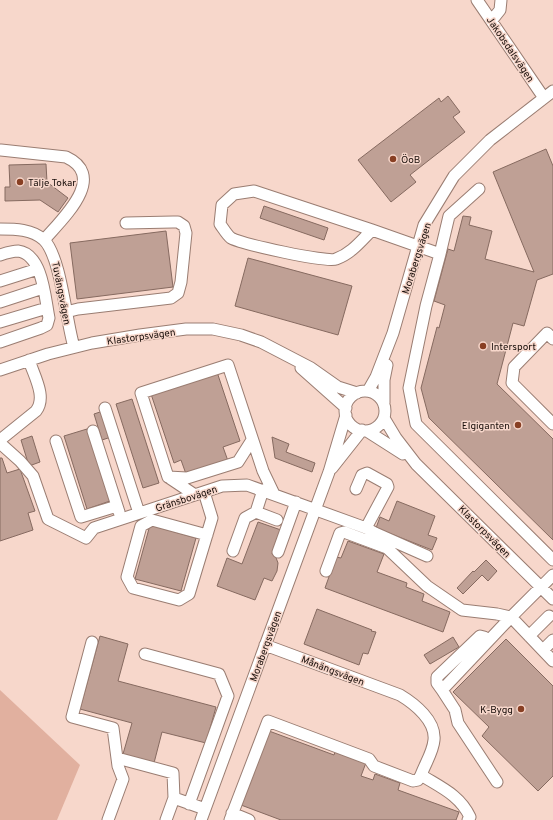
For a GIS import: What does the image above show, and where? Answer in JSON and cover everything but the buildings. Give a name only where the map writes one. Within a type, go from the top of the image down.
[{"type":"street","name":"Jakobsdalsvägen","points":[[477,0],[544,98]]},
{"type":"street","points":[[492,20],[500,10],[501,0]]},
{"type":"street","name":"Morabergsvägen","points":[[368,391],[376,377],[393,333],[424,226],[454,176],[490,140],[553,91]]},
{"type":"street","points":[[0,229],[19,229],[28,231],[44,240],[68,212],[80,195],[84,177],[75,161],[66,157],[1,150]]},
{"type":"street","points":[[479,189],[449,216],[426,306],[409,388],[416,424],[553,560]]},
{"type":"street","points":[[372,230],[351,251],[335,260],[314,258],[230,238],[220,224],[222,205],[234,194],[254,191],[372,230],[440,254]]},
{"type":"street","points":[[66,312],[78,309],[171,298],[178,293],[181,282],[186,232],[184,226],[173,222],[126,223]]},
{"type":"street","name":"Tuvängsvägen","points":[[44,240],[54,255],[74,347]]},
{"type":"street","points":[[0,255],[15,251],[26,253],[35,262],[43,288],[49,318],[47,325],[0,342]]},
{"type":"street","points":[[0,281],[38,270]]},
{"type":"street","points":[[0,302],[43,288]]},
{"type":"street","points":[[0,322],[47,308]]},
{"type":"street","name":"Klastorpsvägen","points":[[0,370],[74,347],[140,335],[186,329],[213,329],[241,335],[261,342],[283,352],[311,368],[338,387],[356,393]]},
{"type":"street","name":"Morabergsvägen","points":[[384,403],[384,380],[393,333]]},
{"type":"street","points":[[553,339],[547,333],[514,367],[512,383],[553,424]]},
{"type":"street","name":"Klastorpsvägen","points":[[283,352],[346,411]]},
{"type":"street","points":[[0,440],[36,411],[40,406],[40,394],[29,360]]},
{"type":"street","points":[[206,535],[152,520],[141,526],[127,577],[133,588],[179,600],[189,594],[212,518],[200,493],[168,477],[141,393],[228,365],[263,471],[274,494]]},
{"type":"street","points":[[368,391],[377,394],[384,403],[385,410],[384,418],[378,426],[364,430],[353,426],[348,421],[346,411],[348,401],[356,393],[368,391]]},
{"type":"street","points":[[106,408],[139,513]]},
{"type":"street","name":"Morabergsvägen","points":[[201,820],[329,472],[346,411]]},
{"type":"street","name":"Klastorpsvägen","points":[[384,418],[396,438],[416,464],[553,599]]},
{"type":"street","points":[[93,430],[121,519]]},
{"type":"street","name":"Morabergsvägen","points":[[329,472],[364,430]]},
{"type":"street","name":"Klastorpsvägen","points":[[364,430],[394,448],[416,464]]},
{"type":"street","points":[[168,477],[187,478],[238,462],[252,440]]},
{"type":"street","points":[[56,441],[81,517],[117,506]]},
{"type":"street","name":"Gränsbovägen","points":[[0,443],[20,461],[33,476],[48,519],[86,538],[94,528],[139,513],[222,486],[247,485],[366,528],[427,556]]},
{"type":"street","points":[[356,489],[362,475],[367,473],[387,484],[388,487],[366,528]]},
{"type":"street","points":[[233,550],[245,518],[256,512],[263,490]]},
{"type":"street","points":[[278,552],[296,502]]},
{"type":"street","points":[[256,512],[278,520]]},
{"type":"street","points":[[326,572],[340,533],[344,532],[387,548],[427,586],[462,610],[511,617],[553,661]]},
{"type":"street","points":[[497,782],[458,723],[455,710],[442,690],[553,574]]},
{"type":"street","points":[[529,636],[549,616]]},
{"type":"street","points":[[543,650],[553,640]]},
{"type":"street","points":[[92,642],[72,717],[112,728],[118,766],[123,779],[108,820]]},
{"type":"street","name":"Månängsvägen","points":[[265,645],[400,695],[412,702],[424,714],[432,728],[434,739],[431,752],[421,775]]},
{"type":"street","points":[[145,654],[219,674],[228,696],[189,804]]},
{"type":"street","points":[[249,820],[231,817],[268,721],[369,759],[374,766],[413,781],[418,780],[421,775],[456,796],[470,816],[468,820]]},
{"type":"street","points":[[117,758],[173,774],[174,798],[166,820]]},
{"type":"street","points":[[174,798],[205,809]]},
{"type":"shaded area","points":[[0,690],[80,765],[57,820],[0,820]]},
{"type":"place","name":"ÖoB","points":[[393,159]]},
{"type":"place","name":"Tälje Tokar","points":[[20,182]]},
{"type":"place","name":"Intersport","points":[[483,346]]},
{"type":"place","name":"Elgiganten","points":[[518,425]]},
{"type":"place","name":"K-Bygg","points":[[521,709]]}]
